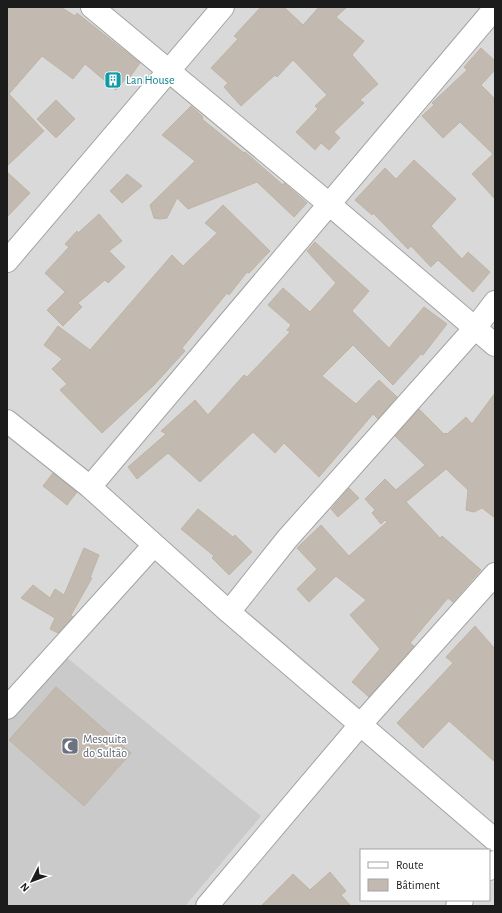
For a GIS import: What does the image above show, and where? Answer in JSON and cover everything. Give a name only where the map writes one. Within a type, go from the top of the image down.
[{"type":"street","points":[[92,7],[329,204],[495,345]]},
{"type":"street","points":[[7,261],[223,7]]},
{"type":"street","points":[[90,487],[495,8]]},
{"type":"street","points":[[229,612],[287,539],[475,328],[495,302]]},
{"type":"street","points":[[7,421],[90,487],[229,612],[495,840]]},
{"type":"street","points":[[7,708],[154,545]]},
{"type":"street","points":[[206,906],[360,725],[495,574]]},
{"type":"shaded area","points":[[7,7],[495,7],[495,906],[7,906]]},
{"type":"shaded area","points":[[65,656],[261,816],[185,906],[7,906],[7,720]]},
{"type":"building","points":[[7,7],[61,7],[75,16],[77,13],[140,63],[130,77],[128,76],[116,90],[85,64],[73,79],[42,56],[9,94],[44,131],[7,166]]},
{"type":"building","points":[[261,7],[284,7],[303,25],[319,7],[347,7],[336,17],[364,41],[352,55],[378,84],[360,100],[364,103],[334,132],[340,138],[329,150],[321,143],[315,150],[296,132],[318,109],[315,106],[327,95],[293,60],[277,77],[275,75],[241,106],[224,87],[228,83],[211,68],[238,39],[234,36]]},
{"type":"building","points":[[481,48],[495,61],[495,70],[481,85],[495,99],[495,199],[472,174],[493,154],[460,122],[443,138],[422,116],[434,105],[432,103],[467,70],[464,67]]},
{"type":"building","points":[[56,100],[75,119],[56,138],[37,119]]},
{"type":"building","points":[[191,106],[203,117],[202,119],[244,153],[245,152],[283,185],[284,183],[307,203],[294,217],[257,182],[188,209],[177,198],[167,218],[154,218],[150,205],[195,161],[162,135]]},
{"type":"building","points":[[414,160],[456,199],[431,226],[462,259],[468,252],[490,272],[473,292],[438,260],[431,267],[411,246],[408,249],[373,213],[372,215],[355,200],[385,168],[396,179]]},
{"type":"building","points":[[7,172],[30,193],[7,217]]},
{"type":"building","points":[[127,174],[142,186],[122,203],[110,191]]},
{"type":"building","points":[[223,205],[270,251],[249,273],[247,272],[229,295],[227,293],[182,348],[185,351],[154,385],[102,433],[60,390],[67,384],[52,369],[62,359],[44,345],[58,326],[90,350],[172,255],[183,266],[217,233],[205,223]]},
{"type":"building","points":[[99,214],[122,241],[109,251],[125,267],[108,283],[105,280],[78,303],[82,307],[63,326],[47,310],[65,292],[45,273],[69,247],[65,244],[77,231],[78,233]]},
{"type":"building","points":[[315,242],[369,291],[352,311],[389,348],[424,307],[447,324],[423,355],[421,354],[393,385],[353,345],[322,376],[356,404],[379,380],[397,397],[378,419],[373,414],[319,477],[284,443],[275,453],[253,432],[200,482],[168,453],[137,479],[128,467],[166,434],[161,431],[195,400],[208,415],[244,375],[247,377],[290,332],[287,330],[291,325],[268,305],[283,288],[310,312],[336,283],[307,251]]},
{"type":"building","points":[[495,393],[495,518],[482,508],[474,512],[466,510],[468,490],[446,469],[406,502],[440,538],[442,536],[481,570],[453,602],[448,598],[410,643],[414,646],[369,697],[352,682],[380,649],[350,615],[366,600],[336,576],[309,602],[297,589],[317,569],[297,548],[321,525],[349,556],[387,522],[385,520],[381,524],[372,513],[375,510],[365,499],[385,479],[396,490],[425,465],[395,436],[419,409],[444,434],[447,434],[466,417],[472,424]]},
{"type":"building","points":[[53,473],[77,492],[67,505],[43,486]]},
{"type":"building","points":[[349,488],[359,498],[338,517],[331,509]]},
{"type":"building","points":[[198,509],[233,537],[235,535],[252,552],[229,575],[212,558],[214,556],[181,529]]},
{"type":"building","points":[[84,548],[99,555],[90,578],[92,578],[71,615],[73,617],[58,633],[50,629],[55,618],[21,598],[33,585],[50,598],[55,589],[64,595]]},
{"type":"building","points":[[475,626],[495,649],[495,762],[449,721],[423,748],[397,723],[453,663],[446,657]]},
{"type":"building","name":"Mesquita do Sultão","points":[[56,687],[131,753],[84,806],[9,740]]},
{"type":"building","points":[[330,872],[346,891],[341,895],[351,906],[261,906],[293,874],[310,890]]},
{"type":"place","name":"Lan House","points":[[113,80]]},
{"type":"place","name":"Mesquita do Sultão","points":[[70,746]]}]
